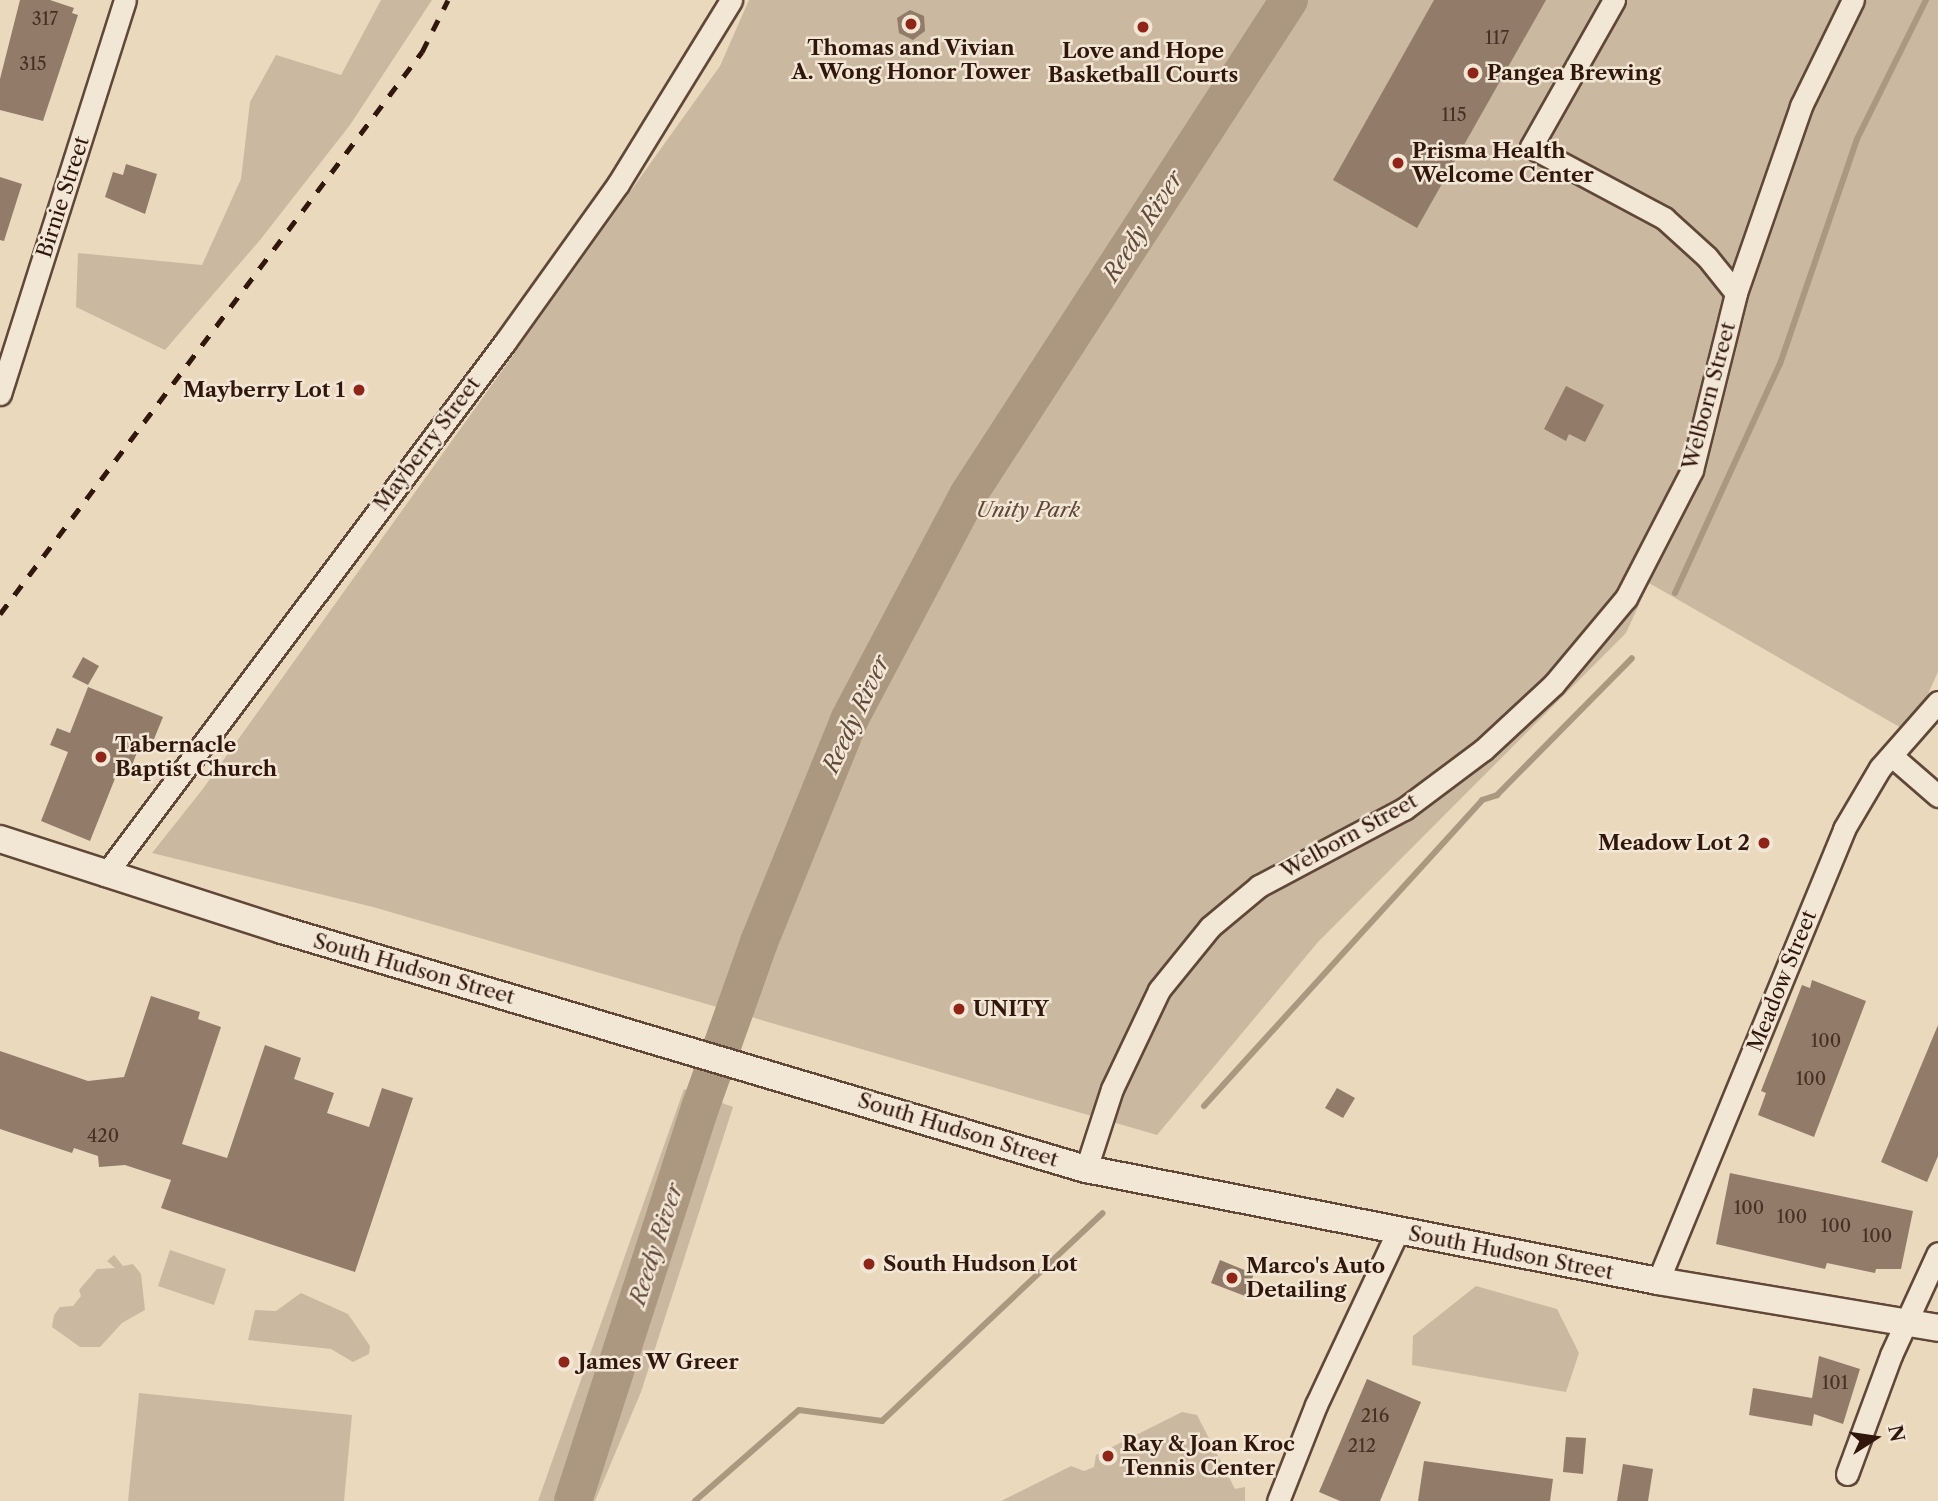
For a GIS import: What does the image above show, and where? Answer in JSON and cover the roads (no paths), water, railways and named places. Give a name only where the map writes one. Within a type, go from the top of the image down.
[{"type":"street","name":"Birnie Street","points":[[0,394],[125,0]]},
{"type":"street","name":"Mayberry Street","points":[[105,875],[513,331],[618,184],[731,0]]},
{"type":"street","name":"Welborn Street","points":[[1614,0],[1531,147],[1664,218],[1707,257],[1736,293]]},
{"type":"street","name":"Welborn Street","points":[[1086,1169],[1112,1089],[1159,990],[1210,928],[1259,886],[1404,809],[1483,750],[1553,684],[1626,598],[1692,470],[1736,293],[1801,106],[1853,0]]},
{"type":"street","name":"Meadow Street","points":[[1658,1281],[1843,829],[1870,782],[1938,702]]},
{"type":"street","points":[[1892,756],[1938,796]]},
{"type":"street","name":"South Hudson Street","points":[[0,839],[105,875],[1086,1169],[1658,1281],[1938,1328]]},
{"type":"street","points":[[1278,1501],[1316,1405],[1398,1231]]},
{"type":"street","points":[[1847,1474],[1907,1321],[1938,1253]]},
{"type":"waterway","name":"Reedy River","points":[[573,1501],[700,1108],[759,942],[850,718],[968,495],[1289,0]]},
{"type":"waterway","points":[[1675,593],[1780,364],[1857,139],[1926,0]]},
{"type":"waterway","points":[[1204,1106],[1482,800],[1497,795],[1632,658]]},
{"type":"waterway","points":[[695,1501],[799,1410],[882,1421],[1103,1213]]},
{"type":"railway","points":[[0,614],[422,52],[448,0]]},
{"type":"place","name":"Thomas and Vivian A. Wong Honor Tower","points":[[911,24]]},
{"type":"place","name":"Love and Hope Basketball Courts","points":[[1143,27]]},
{"type":"place","name":"Pangea Brewing","points":[[1473,73]]},
{"type":"place","name":"Prisma Health Welcome Center","points":[[1398,163]]},
{"type":"place","name":"Mayberry Lot 1","points":[[359,390]]},
{"type":"place","name":"Tabernacle Baptist Church","points":[[101,757]]},
{"type":"place","name":"Meadow Lot 2","points":[[1764,843]]},
{"type":"place","name":"UNITY","points":[[959,1009]]},
{"type":"place","name":"South Hudson Lot","points":[[869,1264]]},
{"type":"place","name":"Marco's Auto Detailing","points":[[1232,1278]]},
{"type":"place","name":"James W Greer","points":[[564,1362]]},
{"type":"place","name":"Ray & Joan Kroc Tennis Center","points":[[1108,1456]]},
{"type":"park label","name":"Unity Park","points":[[1028,510]]}]
